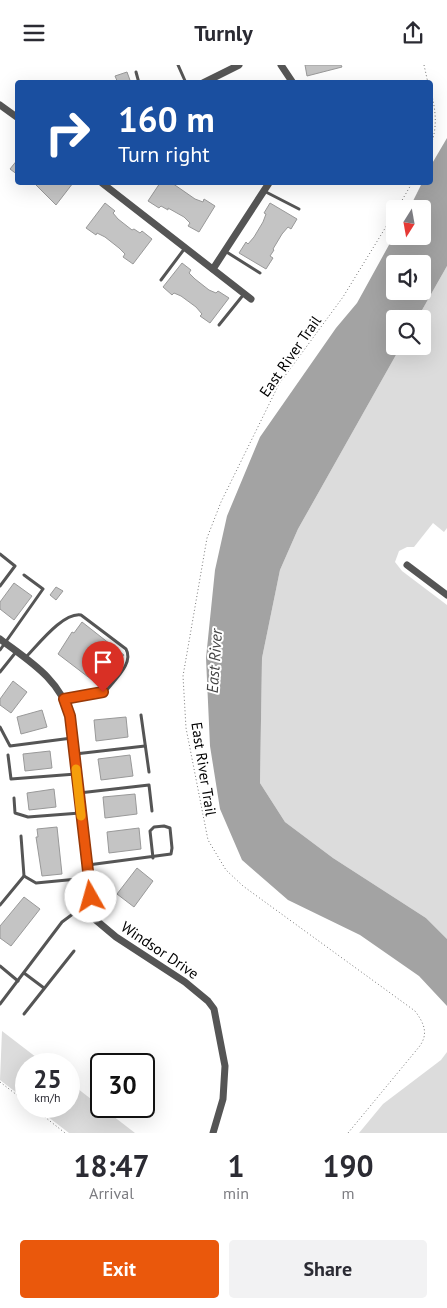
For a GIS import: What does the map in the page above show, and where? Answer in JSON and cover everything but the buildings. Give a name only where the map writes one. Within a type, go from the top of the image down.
[{"type":"street","points":[[209,80],[239,65]]},
{"type":"street","points":[[281,65],[291,80]]},
{"type":"street","points":[[0,105],[15,116]]},
{"type":"street","points":[[105,185],[251,299]]},
{"type":"street","points":[[213,269],[267,185]]},
{"type":"street","points":[[407,565],[447,595]]},
{"type":"street","name":"Windsor Drive","points":[[2,641],[54,682],[64,699],[70,716],[92,901],[89,909],[91,916],[116,937],[185,982],[208,1001],[214,1009],[225,1065],[223,1099],[213,1133]]},
{"type":"lane","points":[[178,65],[185,80]]},
{"type":"lane","points":[[136,72],[138,80]]},
{"type":"lane","points":[[264,190],[299,209]]},
{"type":"lane","points":[[161,280],[185,247]]},
{"type":"lane","points":[[225,251],[260,273]]},
{"type":"lane","points":[[219,325],[244,293]]},
{"type":"lane","points":[[0,554],[15,566],[0,586]]},
{"type":"lane","points":[[0,649],[2,641],[43,589],[24,575]]},
{"type":"lane","points":[[25,658],[61,621],[75,614],[81,615],[126,649],[128,657],[126,664],[107,690],[64,699]]},
{"type":"lane","points":[[0,672],[16,651]]},
{"type":"lane","points":[[141,715],[149,772]]},
{"type":"lane","points":[[0,727],[10,746],[72,738]]},
{"type":"lane","points":[[74,754],[145,746]]},
{"type":"lane","points":[[8,755],[11,779],[76,773]]},
{"type":"lane","points":[[79,793],[149,785],[152,811]]},
{"type":"lane","points":[[14,798],[15,813],[28,817],[81,813]]},
{"type":"lane","points":[[87,865],[153,858],[170,854],[172,848],[170,828],[154,827],[150,831],[153,858]]},
{"type":"lane","points":[[0,905],[24,876],[21,836]]},
{"type":"lane","points":[[24,876],[36,883],[89,878]]},
{"type":"lane","points":[[0,1004],[62,921],[92,901]]},
{"type":"lane","points":[[24,1014],[74,951]]},
{"type":"lane","points":[[0,966],[18,981]]},
{"type":"lane","points":[[24,973],[44,988]]},
{"type":"path","points":[[424,65],[427,80]]},
{"type":"path","points":[[433,102],[436,117],[433,139]]},
{"type":"path","points":[[402,200],[411,185]]},
{"type":"path","name":"East River Trail","points":[[348,1133],[424,1040],[424,1026],[414,1011],[243,886],[219,861],[208,840],[200,810],[186,728],[183,676],[207,538],[221,502],[279,384],[343,297],[386,227]]},
{"type":"path","points":[[0,1082],[15,1094]]},
{"type":"path","points":[[47,1118],[66,1133]]},
{"type":"shaded area","points":[[447,266],[447,528],[444,532],[433,523],[414,547],[407,547],[399,551],[395,562],[402,571],[447,605],[447,939],[426,918],[333,858],[285,822],[260,783],[262,658],[280,570],[298,529],[396,355],[431,355],[431,310],[422,310],[428,300],[431,300],[431,294]]},
{"type":"shaded area","points":[[2,1031],[31,1053],[15,1053],[15,1092],[0,1080]]},
{"type":"shaded area","points":[[447,1052],[447,1133],[359,1133],[383,1104],[441,1060]]},
{"type":"shaded area","points":[[80,1090],[90,1098],[90,1118],[116,1118],[135,1133],[69,1133],[50,1118],[80,1118]]},
{"type":"water","name":"East River","points":[[447,138],[447,266],[431,294],[431,255],[386,255],[386,300],[428,300],[422,310],[386,310],[386,355],[396,355],[298,529],[280,570],[262,658],[260,783],[285,822],[333,858],[426,918],[447,939],[447,1006],[419,976],[360,935],[288,900],[242,860],[220,809],[210,746],[206,658],[215,570],[227,516],[260,437],[336,328],[357,303],[389,245],[431,245],[431,200],[414,200],[421,185],[433,185],[433,162]]},
{"type":"slow traffic","points":[[76,769],[81,816]]},
{"type":"route","points":[[91,897],[70,716],[64,699],[103,692]]}]
